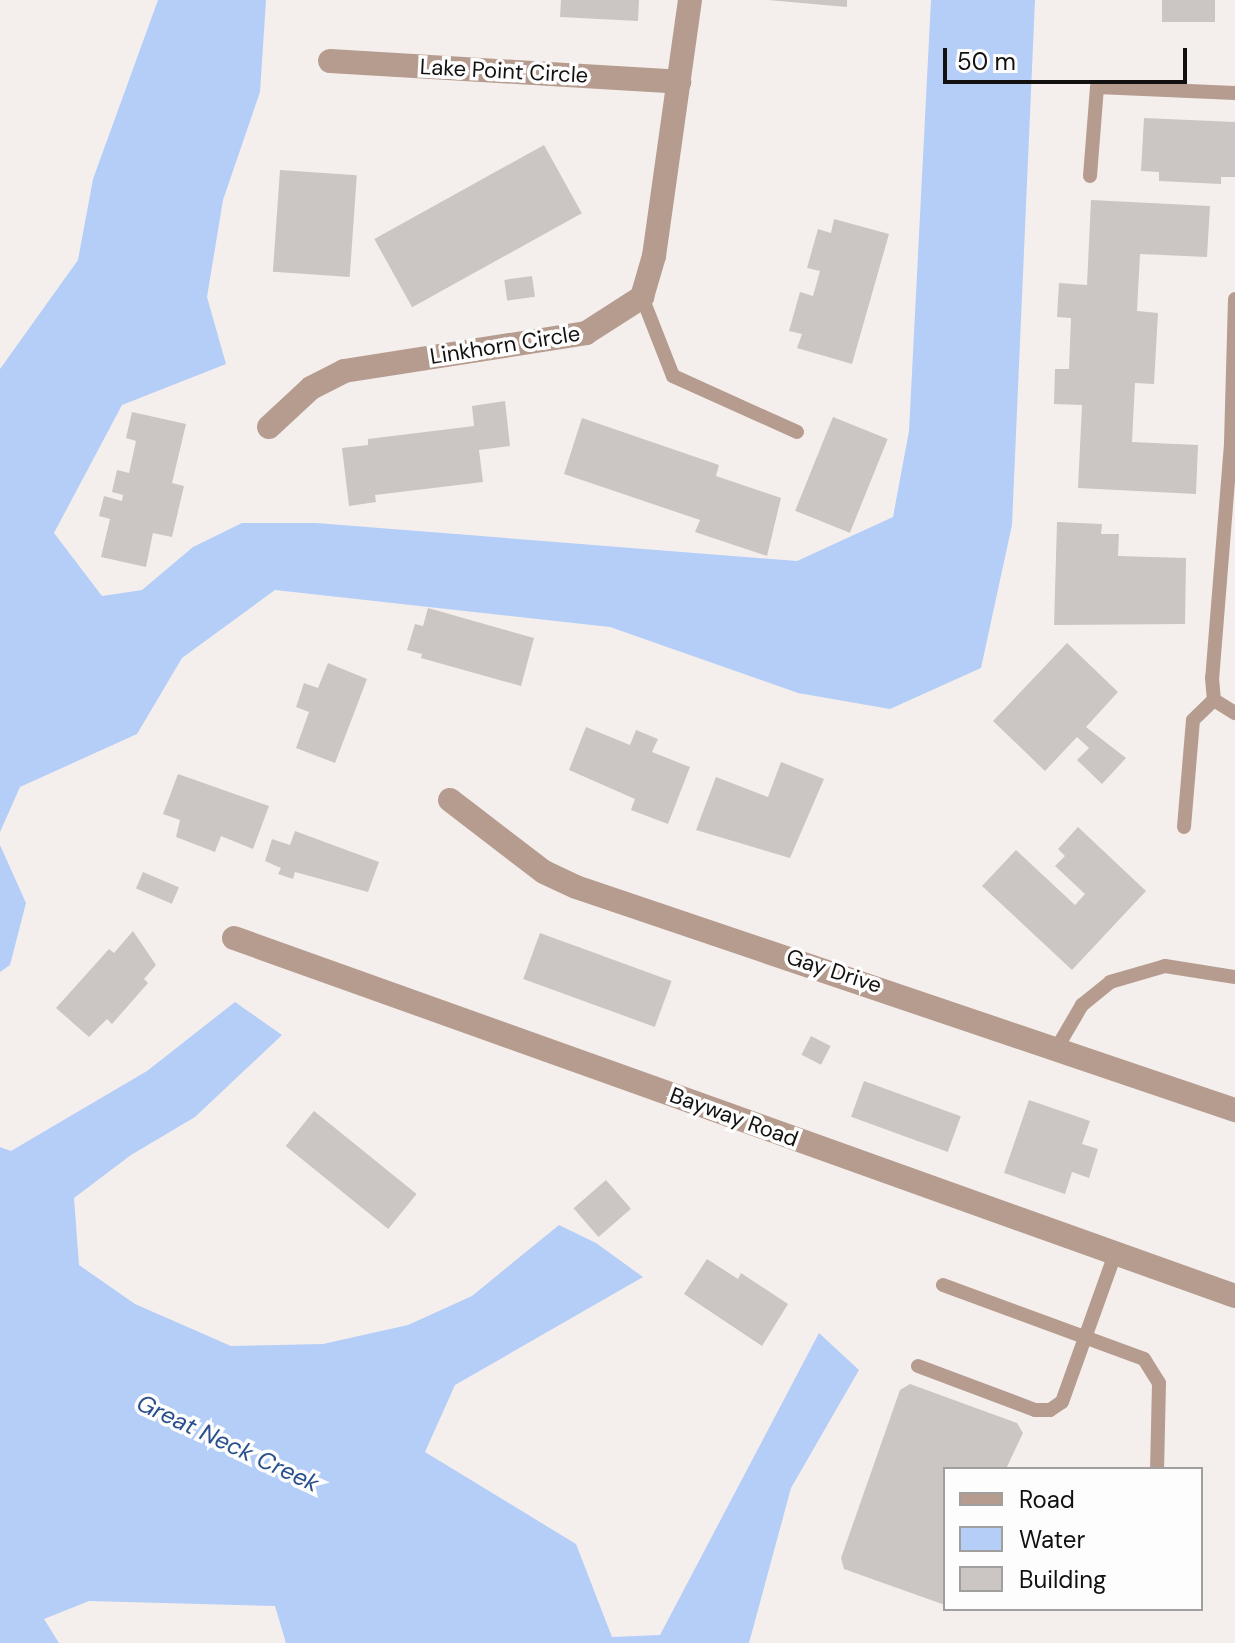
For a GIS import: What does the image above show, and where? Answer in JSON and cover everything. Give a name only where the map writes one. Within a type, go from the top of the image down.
[{"type":"street","points":[[642,297],[654,256],[690,0]]},
{"type":"street","name":"Lake Point Circle","points":[[330,61],[679,82]]},
{"type":"street","name":"Linkhorn Circle","points":[[269,427],[311,388],[344,371],[586,333],[642,297]]},
{"type":"street","name":"Gay Drive","points":[[450,800],[544,872],[576,887],[1058,1046],[1235,1110]]},
{"type":"street","name":"Bayway Road","points":[[234,938],[1235,1296]]},
{"type":"lane","points":[[1090,176],[1097,87],[1235,93]]},
{"type":"lane","points":[[642,297],[673,376],[797,432]]},
{"type":"lane","points":[[1184,827],[1193,720],[1214,700],[1233,444],[1235,299]]},
{"type":"lane","points":[[1214,700],[1235,713]]},
{"type":"lane","points":[[1058,1046],[1082,1005],[1110,982],[1165,966],[1235,977]]},
{"type":"lane","points":[[918,1366],[1035,1410],[1050,1410],[1062,1402],[1115,1254]]},
{"type":"lane","points":[[943,1285],[1144,1359],[1153,1368],[1159,1383],[1157,1467]]},
{"type":"water","points":[[158,0],[266,0],[260,92],[223,200],[207,297],[226,364],[122,405],[54,533],[102,596],[142,590],[193,547],[242,523],[316,523],[797,561],[893,517],[909,431],[931,0],[1035,0],[1012,525],[981,668],[890,709],[798,693],[610,627],[275,590],[182,658],[137,734],[20,787],[0,832],[0,369],[78,260],[93,179]]},
{"type":"water","points":[[0,845],[26,903],[10,965],[0,972]]},
{"type":"water","name":"Great Neck Creek","points":[[235,1002],[282,1035],[195,1117],[131,1155],[74,1198],[79,1265],[135,1304],[231,1346],[323,1344],[408,1325],[472,1296],[559,1225],[596,1243],[643,1277],[455,1385],[425,1452],[576,1544],[612,1637],[660,1635],[819,1333],[859,1370],[791,1488],[749,1643],[286,1643],[275,1606],[89,1601],[44,1619],[59,1643],[0,1643],[0,1147],[11,1151],[147,1071]]},
{"type":"building","points":[[561,0],[639,0],[638,21],[560,17]]},
{"type":"building","points":[[768,0],[847,0],[847,7]]},
{"type":"building","points":[[1162,0],[1215,0],[1215,22],[1162,22]]},
{"type":"building","points":[[1144,118],[1235,122],[1235,177],[1221,177],[1221,184],[1159,181],[1159,172],[1141,171]]},
{"type":"building","points":[[544,145],[582,213],[412,307],[374,239]]},
{"type":"building","points":[[280,170],[357,175],[350,277],[273,272]]},
{"type":"building","points":[[1091,200],[1210,206],[1207,257],[1140,254],[1137,311],[1158,313],[1154,384],[1135,383],[1132,442],[1198,445],[1196,494],[1078,488],[1082,405],[1054,404],[1055,369],[1069,369],[1071,318],[1057,317],[1059,283],[1087,285]]},
{"type":"building","points":[[834,219],[889,234],[852,364],[797,348],[802,334],[789,331],[800,292],[813,296],[820,271],[807,268],[818,229],[831,233]]},
{"type":"building","points":[[532,276],[535,297],[507,301],[504,280]]},
{"type":"building","points":[[505,401],[510,446],[479,450],[483,482],[375,495],[376,502],[349,506],[342,448],[368,445],[368,439],[474,426],[472,406]]},
{"type":"building","points":[[132,412],[186,424],[172,483],[184,486],[172,537],[153,533],[146,567],[101,557],[110,519],[99,516],[104,496],[122,501],[123,495],[112,492],[117,470],[129,473],[136,441],[126,438]]},
{"type":"building","points":[[833,417],[888,439],[850,533],[795,511]]},
{"type":"building","points":[[582,418],[719,465],[716,476],[781,498],[767,556],[695,532],[700,520],[564,474]]},
{"type":"building","points":[[1057,522],[1102,524],[1101,534],[1119,534],[1118,556],[1186,558],[1185,624],[1054,625]]},
{"type":"building","points":[[428,608],[534,638],[521,686],[421,658],[422,654],[407,650],[415,624],[423,626]]},
{"type":"building","points":[[1067,643],[1118,692],[1086,727],[1126,758],[1102,784],[1077,760],[1089,748],[1077,737],[1045,771],[993,721]]},
{"type":"building","points":[[328,663],[367,679],[335,763],[296,748],[309,712],[296,707],[304,683],[318,688]]},
{"type":"building","points":[[586,727],[630,745],[636,730],[658,739],[652,752],[690,767],[668,824],[631,810],[635,799],[569,770]]},
{"type":"building","points":[[781,762],[824,779],[790,858],[696,830],[716,777],[768,797]]},
{"type":"building","points":[[178,774],[269,806],[253,849],[221,836],[215,852],[176,837],[180,820],[163,814]]},
{"type":"building","points":[[1078,827],[1146,891],[1072,970],[982,886],[1016,850],[1075,905],[1085,894],[1055,866],[1065,856],[1058,849]]},
{"type":"building","points":[[295,831],[379,862],[368,892],[295,872],[293,879],[278,874],[281,868],[265,861],[272,839],[290,845]]},
{"type":"building","points":[[143,872],[179,887],[172,904],[136,889]]},
{"type":"building","points":[[133,931],[156,965],[144,979],[148,983],[112,1024],[107,1019],[89,1037],[56,1008],[109,949],[114,953]]},
{"type":"building","points":[[540,933],[672,981],[655,1027],[523,979]]},
{"type":"building","points":[[811,1036],[831,1046],[821,1065],[801,1055]]},
{"type":"building","points":[[864,1081],[961,1116],[948,1152],[851,1117]]},
{"type":"building","points":[[1029,1100],[1090,1121],[1082,1144],[1098,1149],[1089,1178],[1072,1172],[1065,1194],[1004,1173]]},
{"type":"building","points":[[314,1111],[417,1194],[388,1229],[286,1146]]},
{"type":"building","points":[[606,1180],[631,1209],[598,1237],[574,1208]]},
{"type":"building","points":[[707,1259],[738,1279],[741,1273],[788,1304],[762,1346],[684,1294]]},
{"type":"building","points":[[910,1384],[1017,1423],[1023,1433],[1007,1467],[943,1467],[943,1604],[844,1569],[841,1558],[900,1390]]}]
